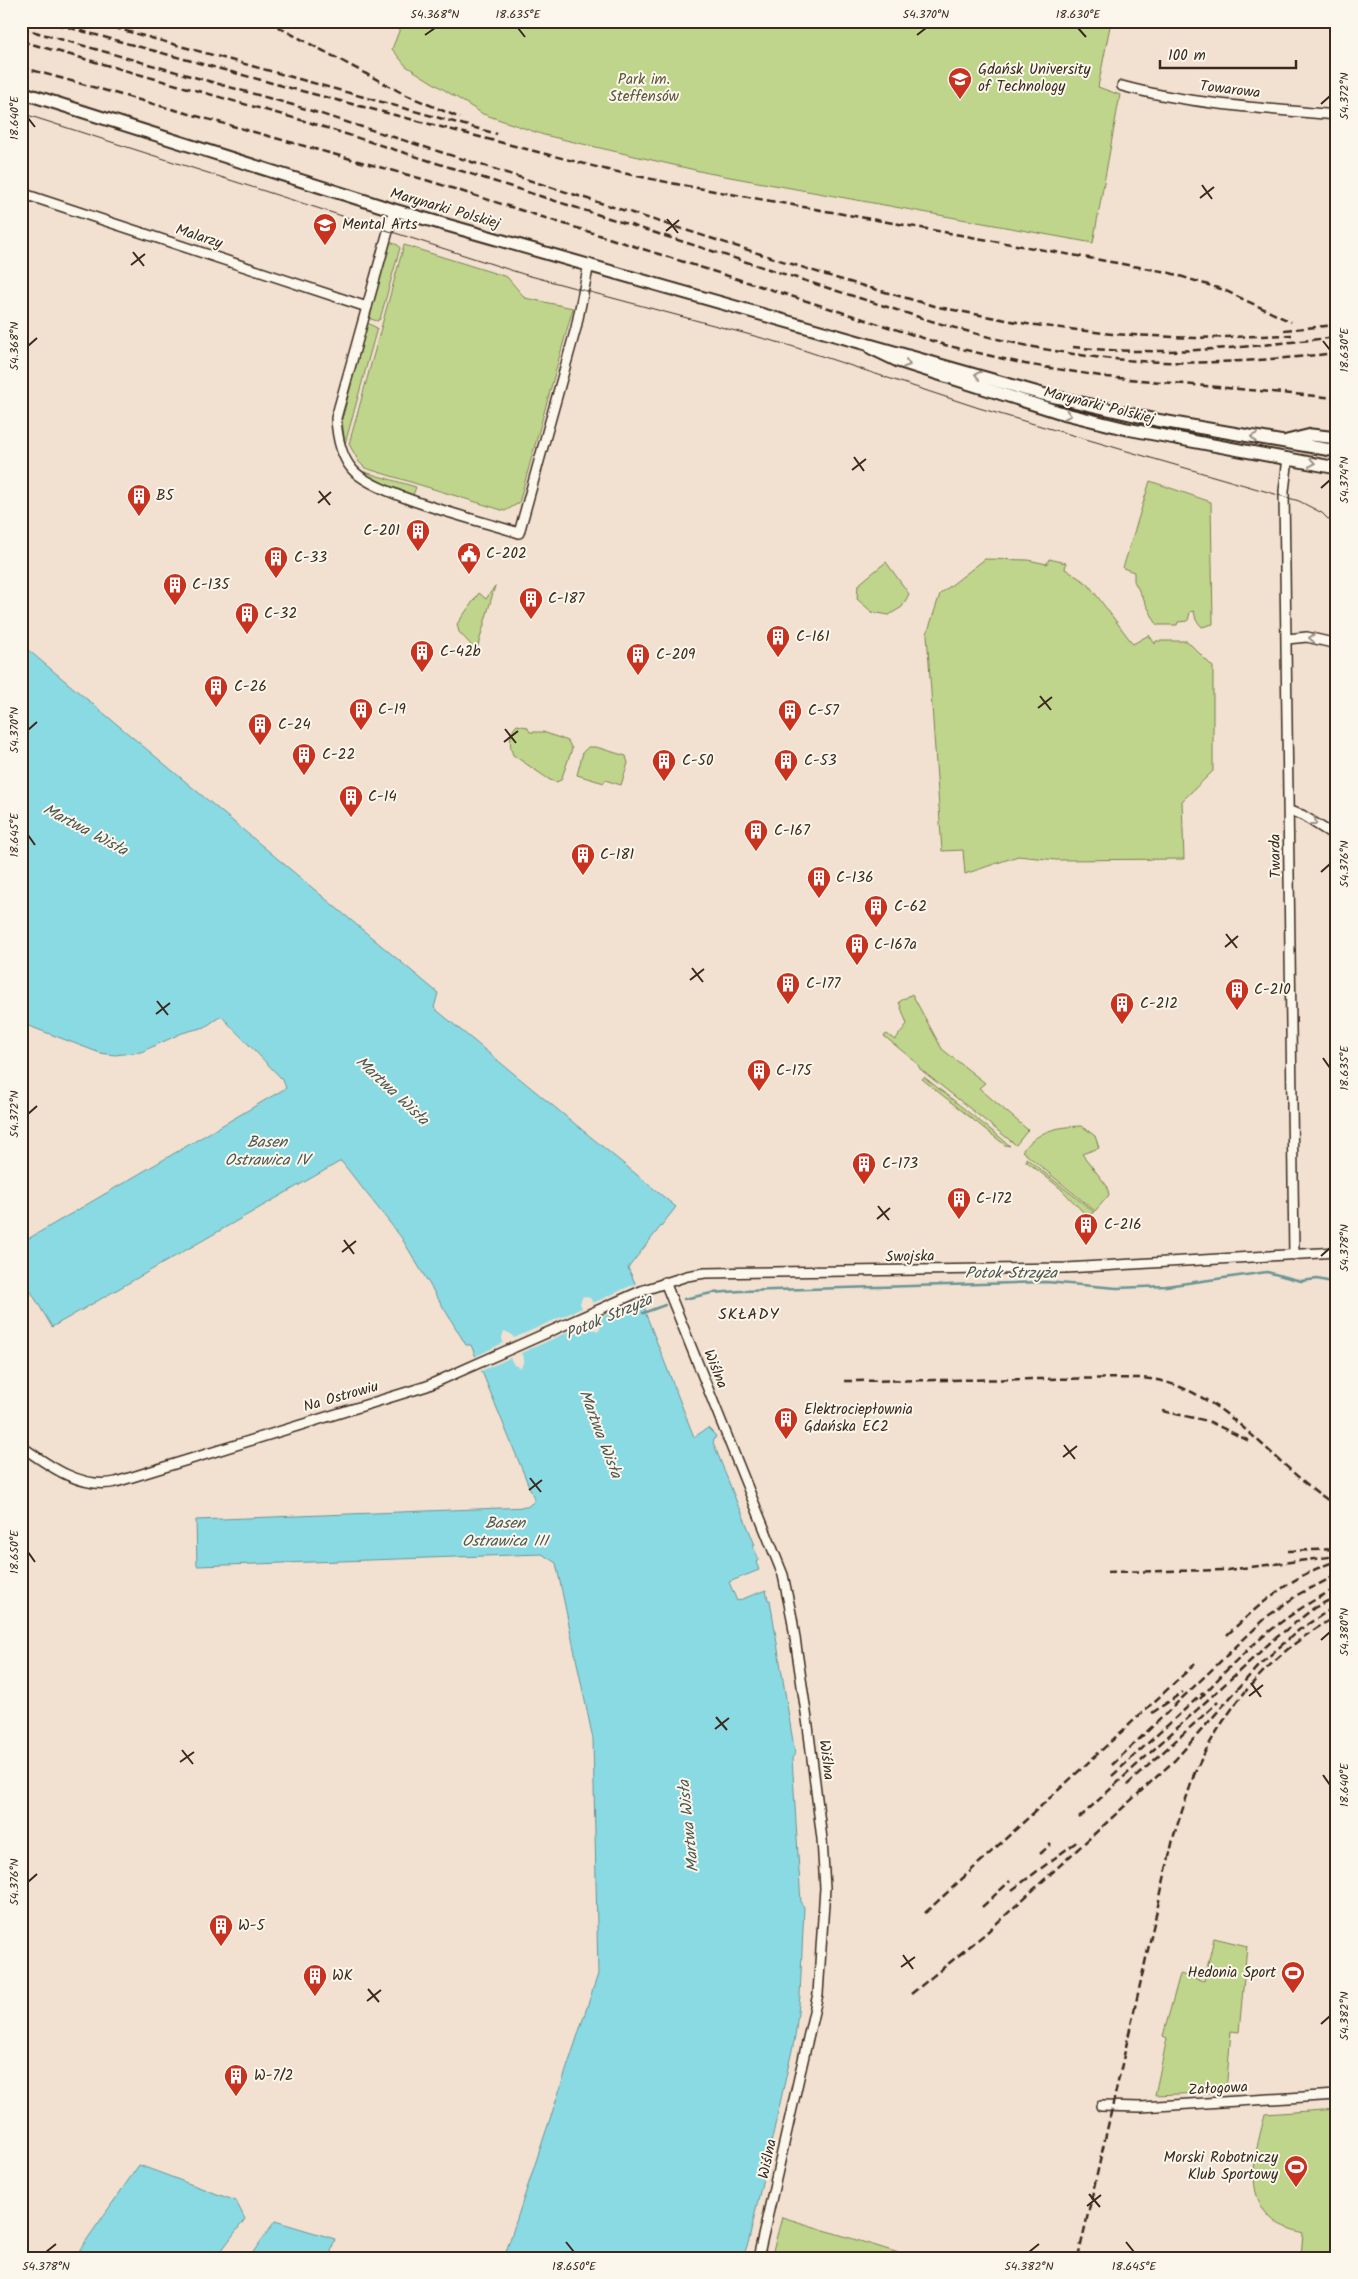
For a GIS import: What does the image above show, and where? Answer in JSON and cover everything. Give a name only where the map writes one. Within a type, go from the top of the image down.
[{"type":"main road","name":"Marynarki Polskiej","points":[[21,92],[394,210],[1025,388],[1156,420],[1337,451]]},
{"type":"main road","name":"Marynarki Polskiej","points":[[864,343],[888,357],[1021,402],[1127,429],[1337,468]]},
{"type":"main road","points":[[1021,402],[1025,388]]},
{"type":"main road","points":[[1284,442],[1311,434],[1337,438]]},
{"type":"street","name":"Towarowa","points":[[1122,86],[1143,92],[1184,98],[1337,115]]},
{"type":"street","name":"Malarzy","points":[[21,193],[367,307]]},
{"type":"street","points":[[394,210],[336,418],[339,442],[348,464],[364,480],[381,490],[519,533],[576,328],[589,264]]},
{"type":"street","name":"Twarda","points":[[1288,458],[1284,477],[1294,1255]]},
{"type":"street","points":[[1287,638],[1307,637],[1337,644]]},
{"type":"street","points":[[1289,811],[1302,815],[1337,837]]},
{"type":"street","name":"Swojska","points":[[665,1282],[687,1276],[720,1272],[838,1273],[1066,1268],[1337,1252]]},
{"type":"street","name":"Na Ostrowiu","points":[[21,1446],[78,1480],[103,1485],[419,1389],[665,1282]]},
{"type":"street","name":"Wiślna","points":[[665,1282],[783,1575],[793,1626],[822,1839],[825,1888],[818,1994],[758,2258]]},
{"type":"street","name":"Załogowa","points":[[1101,2106],[1141,2107],[1337,2095]]},
{"type":"green space","name":"Park im. Steffensów","points":[[403,21],[1111,21],[1098,87],[1120,95],[1093,243],[708,173],[544,135],[483,114],[406,66],[392,49]]},
{"type":"green space","points":[[390,242],[398,245],[400,248],[380,319],[377,321],[368,318]]},
{"type":"green space","points":[[404,245],[507,277],[525,298],[573,308],[519,503],[505,511],[365,468],[359,462],[349,444]]},
{"type":"green space","points":[[367,323],[377,328],[345,444],[342,420]]},
{"type":"green space","points":[[361,471],[416,487],[413,495],[373,480]]},
{"type":"green space","points":[[1150,481],[1211,502],[1213,624],[1202,627],[1196,620],[1194,611],[1190,612],[1188,621],[1178,622],[1177,625],[1157,625],[1134,581],[1134,572],[1123,568]]},
{"type":"green space","points":[[985,559],[1028,560],[1047,564],[1049,559],[1066,563],[1065,569],[1088,584],[1133,644],[1149,635],[1155,644],[1156,641],[1187,641],[1213,667],[1213,771],[1182,801],[1184,859],[1056,860],[1018,856],[965,874],[963,850],[942,851],[927,634],[940,594]]},
{"type":"green space","points":[[886,562],[909,594],[902,607],[889,615],[872,612],[857,599],[858,585]]},
{"type":"green space","points":[[495,586],[476,650],[459,632],[457,624],[479,593],[486,599]]},
{"type":"green space","points":[[517,725],[527,727],[530,732],[543,732],[568,741],[572,749],[561,780],[556,782],[550,780],[513,755],[510,739]]},
{"type":"green space","points":[[588,747],[596,747],[626,756],[628,763],[621,785],[605,780],[604,783],[577,775],[583,752]]},
{"type":"green space","points":[[912,994],[942,1049],[985,1083],[979,1088],[1028,1130],[1016,1145],[920,1069],[917,1063],[884,1036],[887,1034],[895,1040],[907,1024],[899,1002]]},
{"type":"green space","points":[[924,1077],[1010,1146],[1005,1145],[922,1079]]},
{"type":"green space","points":[[1082,1126],[1095,1136],[1099,1148],[1082,1154],[1107,1186],[1109,1195],[1095,1211],[1022,1151],[1035,1138],[1049,1131],[1064,1127]]},
{"type":"green space","points":[[1026,1158],[1094,1212],[1087,1216],[1060,1188],[1026,1161]]},
{"type":"green space","points":[[1214,1938],[1247,1946],[1239,2032],[1231,2031],[1226,2092],[1155,2095],[1167,2038],[1163,2036],[1180,1974],[1204,1981]]},
{"type":"green space","name":"Morski Robotniczy Klub Sportowy","points":[[1337,2109],[1337,2258],[1301,2258],[1303,2233],[1284,2227],[1274,2221],[1264,2210],[1258,2198],[1254,2170],[1265,2114]]},
{"type":"green space","points":[[782,2217],[915,2258],[771,2258]]},
{"type":"water","points":[[21,644],[438,993],[434,1008],[676,1207],[628,1268],[645,1304],[645,1312],[694,1437],[708,1428],[716,1436],[713,1442],[755,1545],[753,1546],[759,1560],[756,1562],[759,1570],[729,1582],[737,1601],[766,1590],[768,1600],[770,1600],[795,1754],[792,1758],[801,1903],[804,1907],[800,1996],[795,2037],[749,2240],[743,2258],[504,2258],[598,1974],[593,1739],[556,1563],[542,1554],[197,1566],[196,1520],[527,1507],[535,1501],[471,1345],[466,1345],[401,1237],[341,1161],[52,1327],[21,1275],[21,1243],[286,1088],[283,1080],[221,1016],[205,1027],[182,1033],[141,1052],[115,1055],[100,1053],[21,1023]]},
{"type":"water","points":[[139,2165],[236,2201],[245,2219],[216,2258],[74,2258]]},
{"type":"water","points":[[275,2221],[335,2239],[329,2258],[249,2258]]},
{"type":"pier","points":[[637,1283],[644,1298],[599,1318],[602,1324],[599,1331],[592,1329],[589,1323],[521,1353],[524,1360],[521,1368],[514,1365],[510,1358],[481,1371],[474,1357],[503,1343],[504,1331],[511,1334],[514,1338],[582,1308],[580,1303],[583,1296],[590,1298],[593,1303]]},
{"type":"waterway","name":"Potok Strzyża","points":[[684,1299],[712,1293],[741,1291],[1046,1282],[1117,1288],[1166,1286],[1267,1272],[1301,1281],[1317,1279],[1337,1283]]},
{"type":"waterway","name":"Potok Strzyża","points":[[643,1313],[665,1305]]},
{"type":"tram line","points":[[21,113],[523,274],[788,345],[979,408],[1299,501],[1322,513],[1337,528]]},
{"type":"railway","points":[[45,21],[294,89],[608,170],[681,185],[1167,272],[1224,290],[1291,322]]},
{"type":"railway","points":[[90,21],[497,134]]},
{"type":"railway","points":[[267,21],[404,94],[460,118]]},
{"type":"railway","points":[[21,28],[293,105],[839,279],[938,307],[1027,324],[1112,334],[1195,338],[1292,335]]},
{"type":"railway","points":[[21,41],[308,122],[925,319],[1013,343],[1102,358],[1163,362],[1250,360],[1337,353]]},
{"type":"railway","points":[[21,67],[426,180],[945,345],[1025,364],[1107,377],[1337,398]]},
{"type":"railway","points":[[1284,330],[1337,325]]},
{"type":"railway","points":[[1073,347],[1139,351],[1205,350],[1337,337]]},
{"type":"railway","points":[[844,1381],[1142,1378],[1171,1384],[1197,1395],[1222,1411],[1290,1470],[1337,1506]]},
{"type":"railway","points":[[1162,1411],[1208,1421],[1249,1441]]},
{"type":"railway","points":[[1288,1551],[1337,1549]]},
{"type":"railway","points":[[1107,1572],[1227,1570],[1337,1556]]},
{"type":"railway","points":[[1227,1635],[1264,1602],[1291,1582],[1337,1561]]},
{"type":"railway","points":[[1112,1765],[1268,1616],[1299,1594],[1337,1575]]},
{"type":"railway","points":[[1200,1699],[1263,1636],[1299,1610],[1337,1588]]},
{"type":"railway","points":[[1079,1818],[1272,1641],[1314,1608],[1337,1596]]},
{"type":"railway","points":[[959,1955],[985,1934],[1175,1760],[1259,1665],[1299,1630],[1337,1605]]},
{"type":"railway","points":[[1193,1777],[1219,1728],[1252,1684],[1291,1646],[1337,1616]]},
{"type":"railway","points":[[925,1913],[1195,1664]]},
{"type":"railway","points":[[1152,1713],[1183,1692]]},
{"type":"railway","points":[[1112,1776],[1204,1692]]},
{"type":"railway","points":[[1127,1785],[1218,1702]]},
{"type":"railway","points":[[1078,2258],[1174,1835],[1195,1772]]},
{"type":"railway","points":[[1012,1890],[1079,1840]]},
{"type":"railway","points":[[1040,1854],[1051,1844]]},
{"type":"railway","points":[[982,1907],[1010,1881]]},
{"type":"railway","points":[[911,1994],[964,1951]]},
{"type":"place","name":"Gdańsk University of Technology","points":[[960,100]]},
{"type":"place","name":"Mental Arts","points":[[325,246]]},
{"type":"place","name":"B5","points":[[139,517]]},
{"type":"place","name":"C-201","points":[[418,552]]},
{"type":"place","name":"C-202","points":[[469,575]]},
{"type":"place","name":"C-33","points":[[276,579]]},
{"type":"place","name":"C-135","points":[[175,606]]},
{"type":"place","name":"C-187","points":[[531,620]]},
{"type":"place","name":"C-32","points":[[247,635]]},
{"type":"place","name":"C-161","points":[[778,658]]},
{"type":"place","name":"C-42b","points":[[422,673]]},
{"type":"place","name":"C-209","points":[[638,676]]},
{"type":"place","name":"C-26","points":[[216,708]]},
{"type":"place","name":"C-19","points":[[361,731]]},
{"type":"place","name":"C-57","points":[[790,732]]},
{"type":"place","name":"C-24","points":[[260,746]]},
{"type":"place","name":"C-22","points":[[304,776]]},
{"type":"place","name":"C-50","points":[[664,782]]},
{"type":"place","name":"C-53","points":[[786,782]]},
{"type":"place","name":"C-14","points":[[351,818]]},
{"type":"place","name":"C-167","points":[[756,852]]},
{"type":"place","name":"C-181","points":[[583,876]]},
{"type":"place","name":"C-136","points":[[819,899]]},
{"type":"place","name":"C-62","points":[[876,928]]},
{"type":"place","name":"C-167a","points":[[857,966]]},
{"type":"place","name":"C-177","points":[[788,1005]]},
{"type":"place","name":"C-210","points":[[1237,1011]]},
{"type":"place","name":"C-212","points":[[1122,1025]]},
{"type":"place","name":"C-175","points":[[759,1092]]},
{"type":"place","name":"C-173","points":[[864,1185]]},
{"type":"place","name":"C-172","points":[[959,1220]]},
{"type":"place","name":"C-216","points":[[1086,1246]]},
{"type":"place","name":"Elektrociepłownia Gdańska EC2","points":[[786,1440]]},
{"type":"place","name":"W-5","points":[[221,1947]]},
{"type":"place","name":"Hedonia Sport","points":[[1293,1994]]},
{"type":"place","name":"WK","points":[[315,1997]]},
{"type":"place","name":"W-7/2","points":[[236,2097]]},
{"type":"place","name":"Morski Robotniczy Klub Sportowy","points":[[1296,2188]]},
{"type":"district","name":"SKŁADY","points":[[749,1314]]},
{"type":"water label","name":"Martwa Wisła","points":[[85,830]]},
{"type":"water label","name":"Martwa Wisła","points":[[392,1091]]},
{"type":"water label","name":"Basen Ostrawica IV","points":[[267,1151]]},
{"type":"water label","name":"Martwa Wisła","points":[[600,1434]]},
{"type":"water label","name":"Basen Ostrawica III","points":[[505,1532]]},
{"type":"water label","name":"Martwa Wisła","points":[[689,1826]]}]
